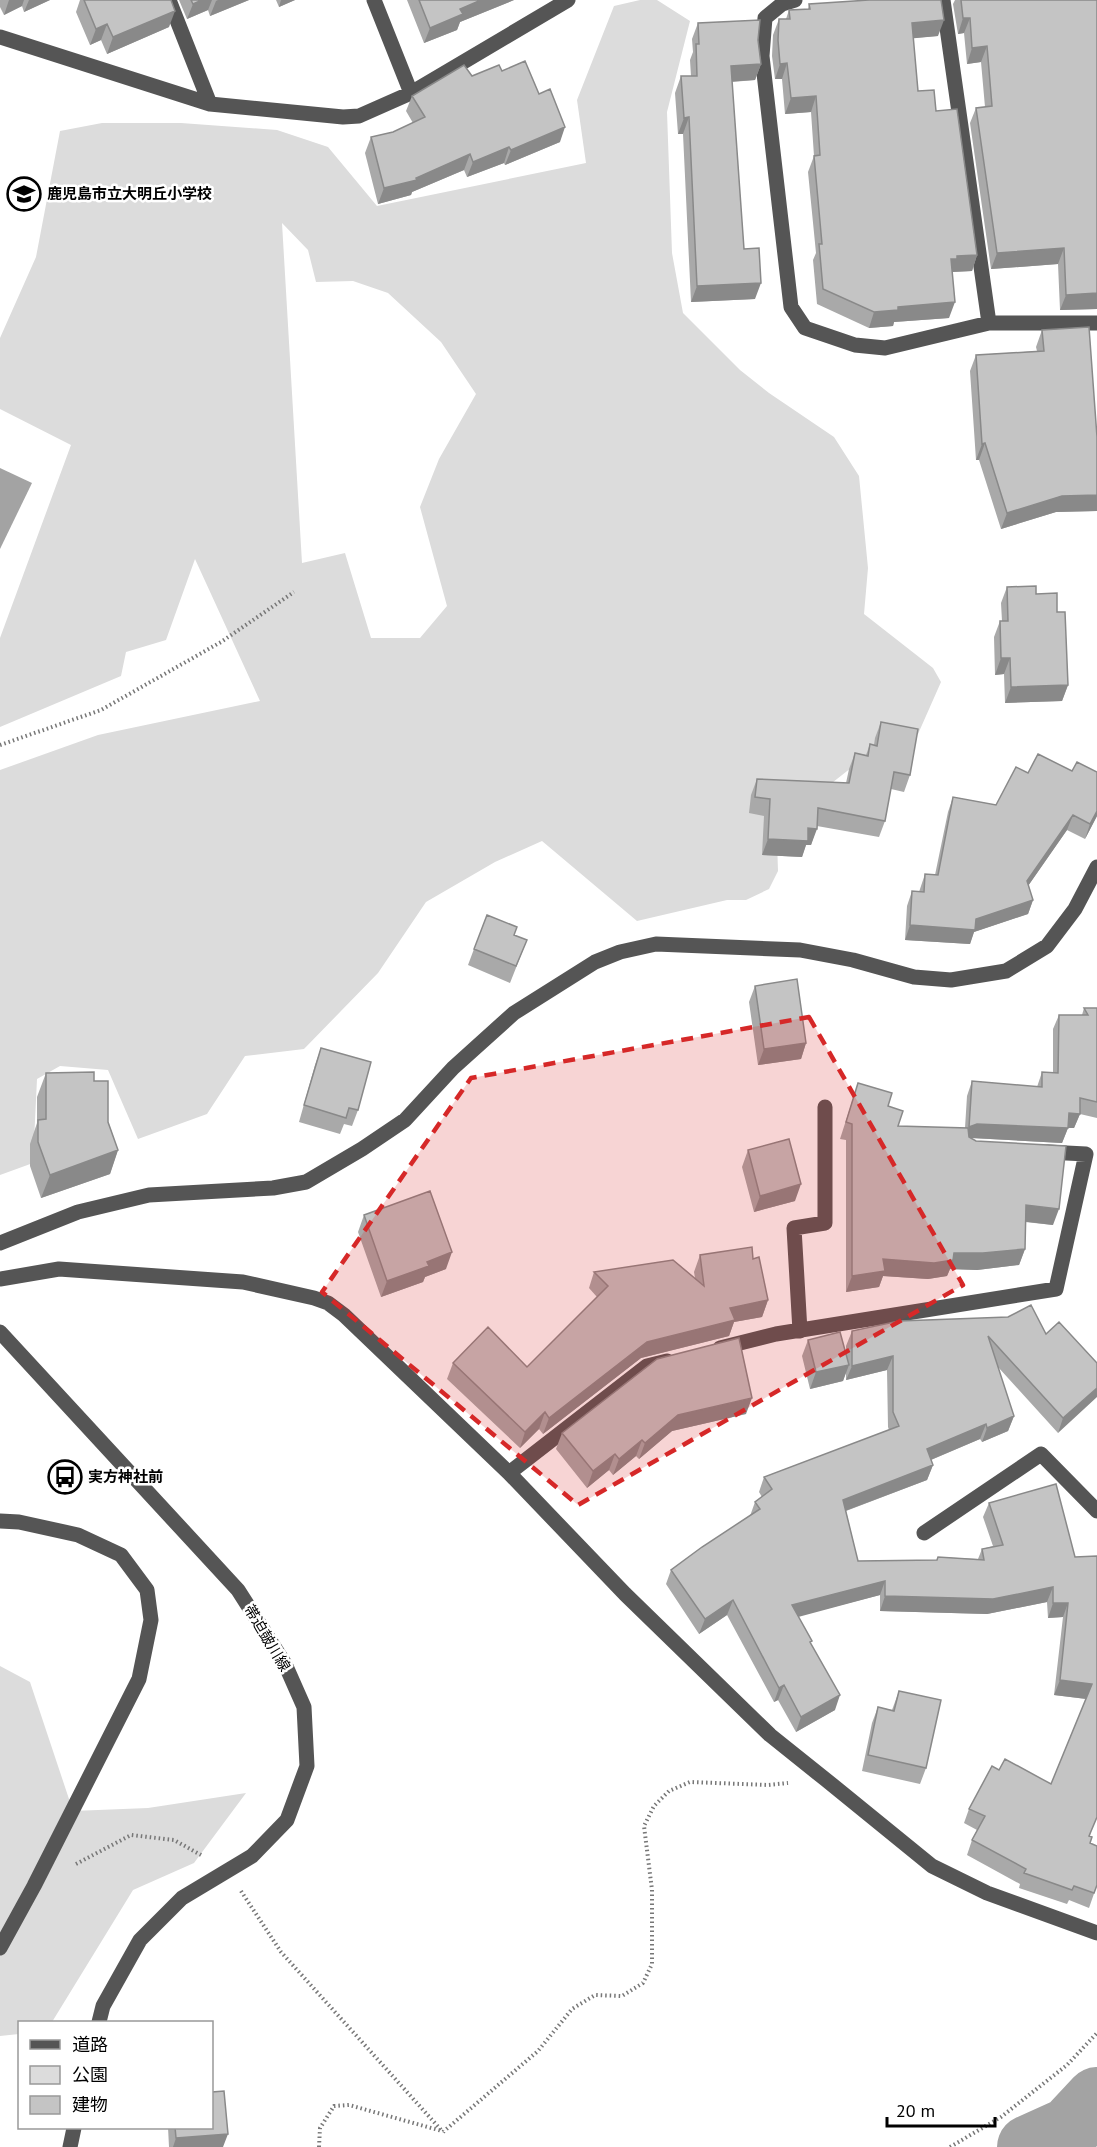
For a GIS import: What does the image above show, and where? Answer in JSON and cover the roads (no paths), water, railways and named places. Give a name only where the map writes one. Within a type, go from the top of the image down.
[{"type":"street","points":[[169,0],[210,104]]},
{"type":"street","points":[[374,0],[411,93]]},
{"type":"street","points":[[0,37],[210,104],[343,117],[359,116],[411,93],[568,0]]},
{"type":"street","points":[[795,0],[782,4],[765,18],[762,56],[791,307],[805,328],[855,345],[885,348],[989,323],[1097,323]]},
{"type":"street","points":[[943,0],[989,323]]},
{"type":"street","points":[[0,1243],[78,1212],[149,1195],[273,1188],[306,1182],[405,1120],[453,1068],[513,1013],[595,962],[620,952],[656,944],[800,950],[854,960],[914,977],[951,980],[1006,971],[1047,946],[1075,909],[1097,867]]},
{"type":"street","points":[[800,1330],[794,1228],[825,1223],[825,1107]]},
{"type":"street","points":[[701,1353],[776,1334],[1056,1289],[1086,1154],[1029,1151]]},
{"type":"street","points":[[0,1279],[59,1269],[243,1282],[328,1303],[344,1315],[509,1473],[625,1594],[770,1735],[932,1866],[987,1893],[1096,1932]]},
{"type":"street","name":"帯迫皷川線","points":[[0,1332],[238,1590],[285,1664],[303,1707],[306,1766],[287,1820],[252,1856],[182,1898],[140,1940],[103,2006],[99,2021]]},
{"type":"street","points":[[509,1473],[647,1366],[679,1358]]},
{"type":"street","points":[[924,1533],[1041,1454],[1097,1511]]},
{"type":"street","points":[[0,1521],[19,1522],[78,1535],[121,1554],[147,1590],[151,1620],[139,1679],[0,1948]]},
{"type":"street","points":[[70,2147],[74,2129]]},
{"type":"waterway","points":[[1029,2147],[1069,2129],[1097,2099]]},
{"type":"place","name":"鹿児島市立大明丘小学校","points":[[24,194]]},
{"type":"place","name":"実方神社前","points":[[65,1477]]}]
